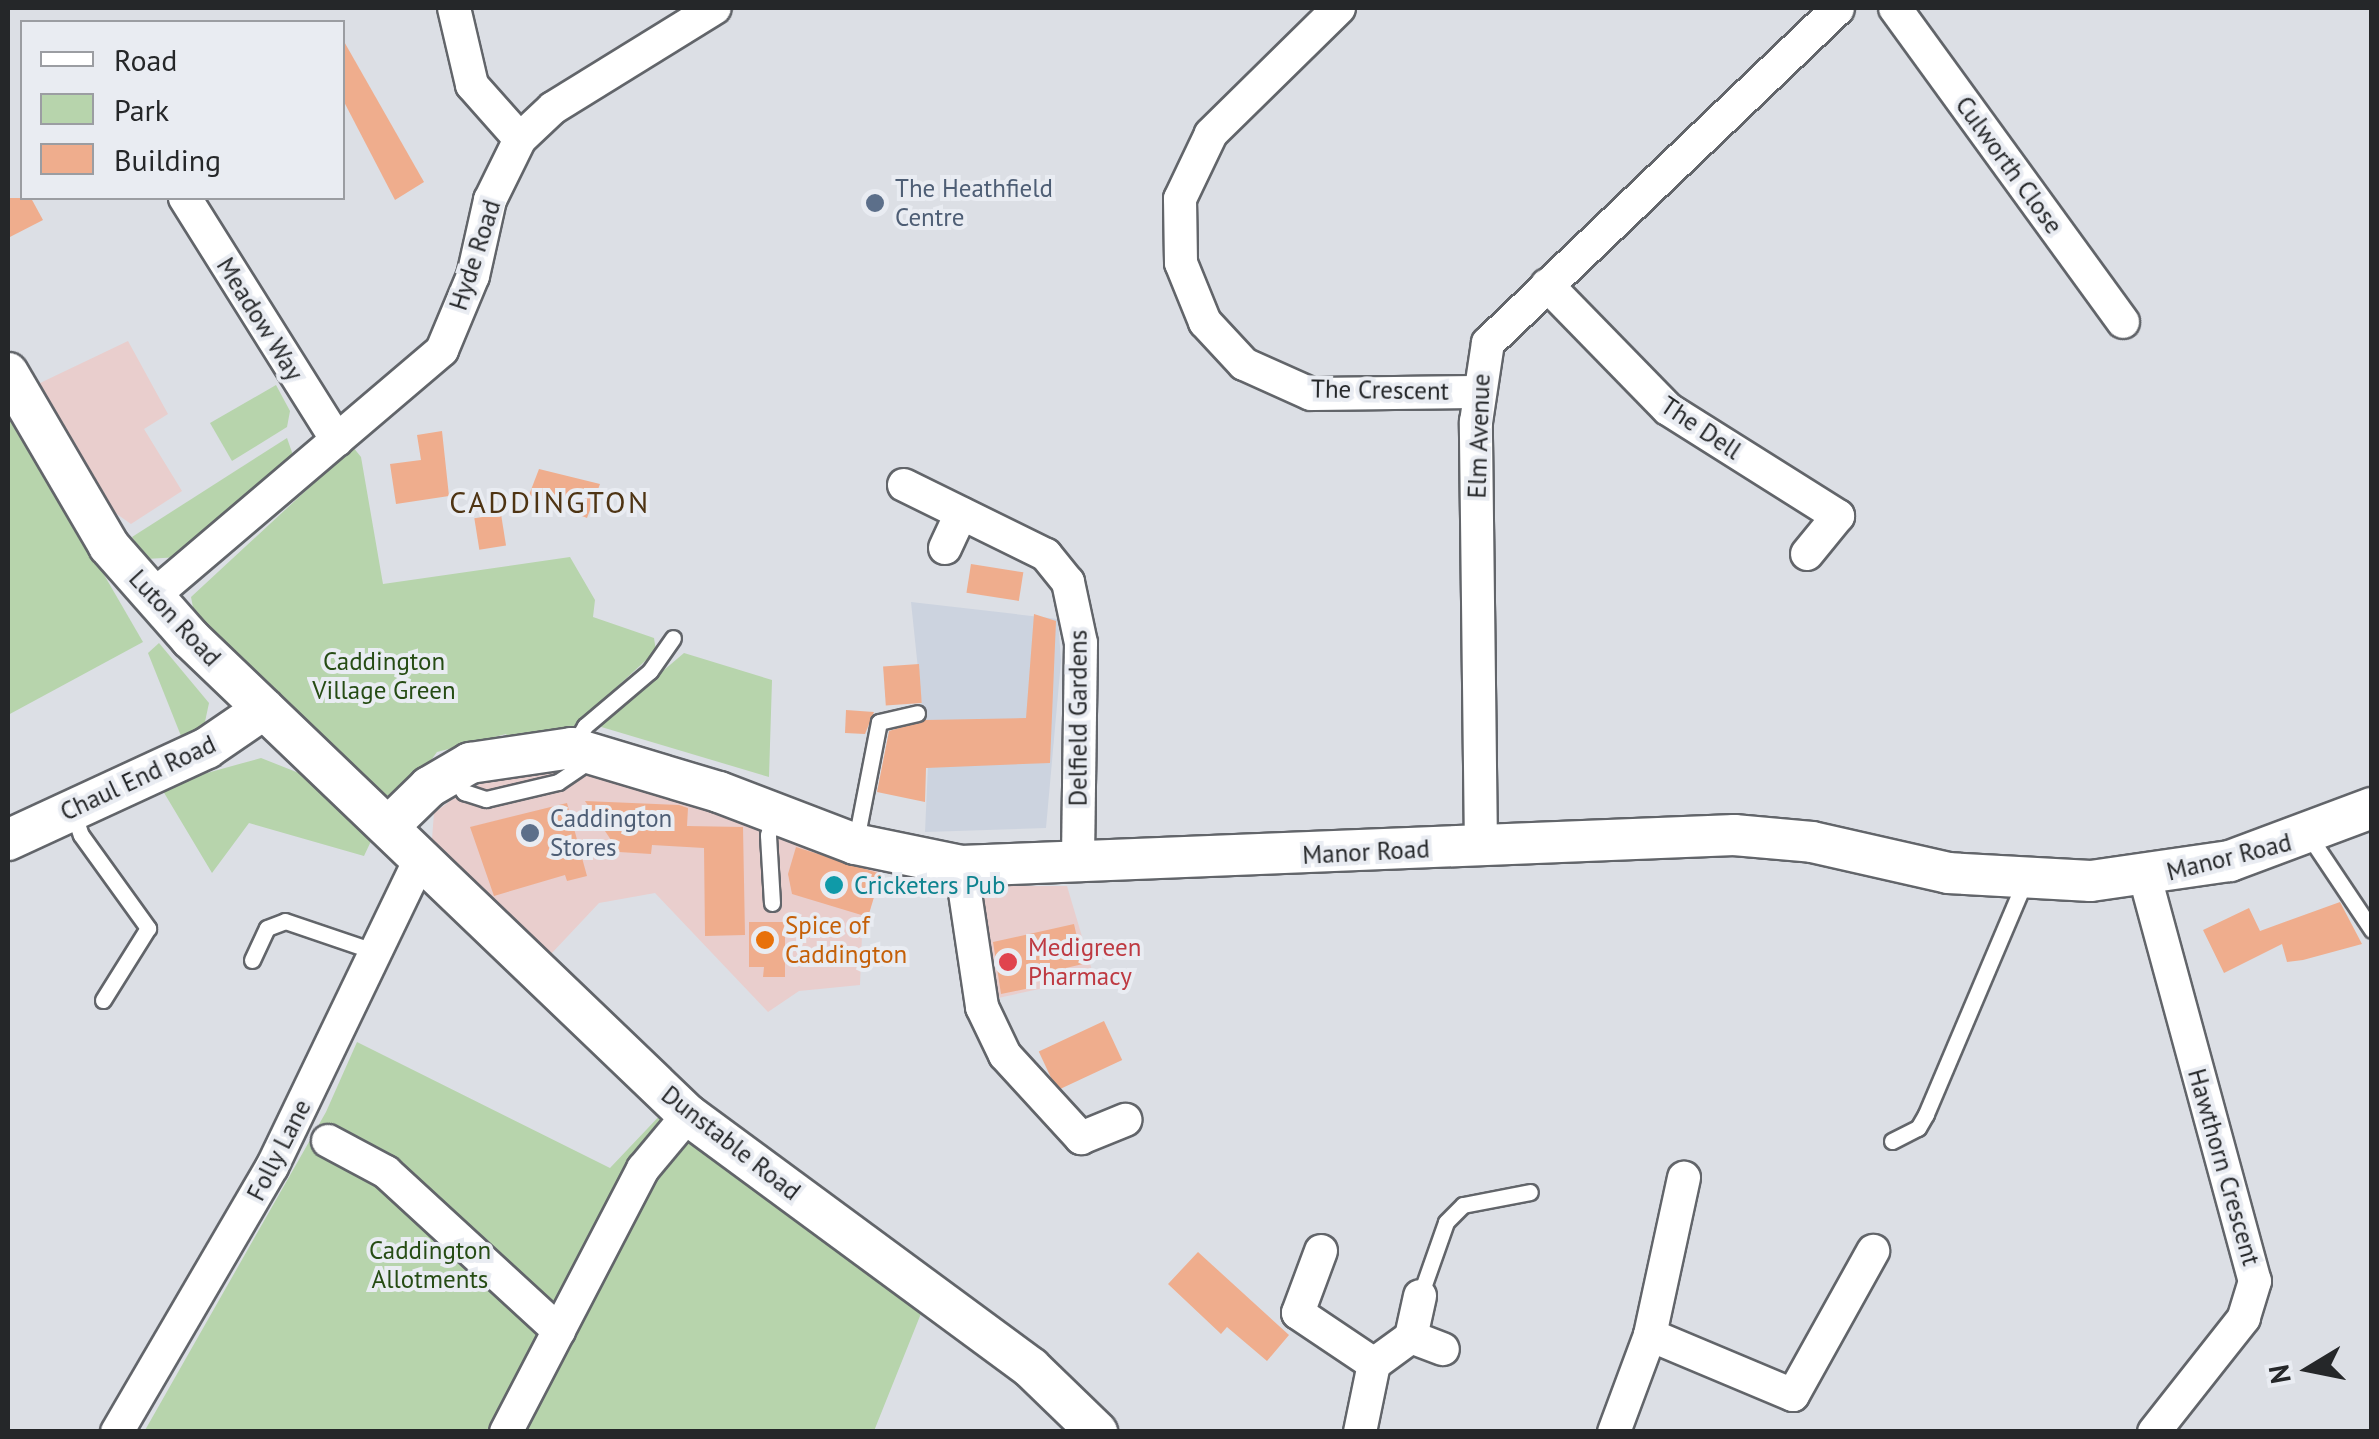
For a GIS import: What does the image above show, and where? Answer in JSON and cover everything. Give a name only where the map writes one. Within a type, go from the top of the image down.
[{"type":"street","points":[[454,8],[472,84],[520,139]]},
{"type":"street","name":"Hyde Road","points":[[152,598],[442,350],[473,276],[490,200],[520,139],[553,108],[715,8]]},
{"type":"street","name":"The Crescent","points":[[1338,8],[1211,134],[1180,199],[1181,263],[1204,322],[1244,364],[1312,394],[1478,392]]},
{"type":"street","name":"Elm Avenue","points":[[1481,846],[1478,392],[1488,344],[1838,8]]},
{"type":"street","name":"Culworth Close","points":[[1895,8],[2123,322]]},
{"type":"street","name":"Meadow Way","points":[[187,200],[337,440]]},
{"type":"street","name":"The Dell","points":[[1547,284],[1668,410],[1838,516],[1807,554]]},
{"type":"street","name":"Luton Road","points":[[8,372],[72,488],[152,598],[388,827]]},
{"type":"street","name":"Delfield Gardens","points":[[904,486],[1046,555],[1058,566],[1075,604],[1080,644],[1078,865]]},
{"type":"street","points":[[945,548],[961,513]]},
{"type":"street","name":"Chaul End Road","points":[[8,840],[72,807],[207,748],[264,709]]},
{"type":"street","name":"Manor Road","points":[[388,827],[449,772],[492,756],[585,751],[855,844],[961,866],[1078,865],[1734,835],[1812,842],[1948,873],[2025,882],[2144,877],[2230,861],[2310,836],[2372,808]]},
{"type":"street","name":"Dunstable Road","points":[[388,827],[688,1115],[1031,1368],[1098,1432]]},
{"type":"street","name":"Folly Lane","points":[[117,1432],[272,1167],[422,858]]},
{"type":"street","points":[[961,866],[982,1007],[1005,1055],[1081,1138],[1124,1120]]},
{"type":"street","name":"Hawthorn Crescent","points":[[2144,877],[2256,1280],[2244,1318],[2154,1432]]},
{"type":"street","points":[[506,1432],[643,1169],[688,1115]]},
{"type":"street","points":[[328,1141],[397,1181],[559,1331]]},
{"type":"street","points":[[1614,1432],[1650,1335],[1684,1178]]},
{"type":"street","points":[[1321,1251],[1288,1308],[1374,1364]]},
{"type":"street","points":[[1650,1335],[1789,1408],[1874,1251]]},
{"type":"street","points":[[1360,1432],[1374,1364],[1411,1337],[1420,1296]]},
{"type":"street","points":[[1411,1337],[1443,1349]]},
{"type":"lane","points":[[585,751],[585,726],[638,683],[673,638]]},
{"type":"lane","points":[[855,844],[874,732],[887,718],[917,712]]},
{"type":"lane","points":[[72,807],[91,850],[148,928],[103,1000]]},
{"type":"lane","points":[[772,903],[768,835],[774,813]]},
{"type":"lane","points":[[2310,836],[2372,930]]},
{"type":"lane","points":[[1892,1142],[1918,1128],[1926,1114],[2025,882]]},
{"type":"lane","points":[[252,960],[268,928],[284,920],[376,952]]},
{"type":"lane","points":[[1420,1296],[1446,1222],[1464,1205],[1530,1192]]},
{"type":"shaded area","points":[[128,341],[168,414],[144,429],[182,491],[131,524],[111,510],[38,384]]},
{"type":"shaded area","points":[[911,602],[1058,619],[1061,661],[1046,828],[925,832],[928,765]]},
{"type":"shaded area","points":[[553,767],[601,774],[882,870],[862,935],[860,985],[799,991],[768,1012],[655,893],[599,903],[551,954],[432,839],[434,813],[450,801],[480,784]]},
{"type":"shaded area","points":[[989,886],[1067,886],[1094,977],[998,998],[982,897]]},
{"type":"green space","points":[[276,385],[290,411],[287,427],[232,461],[210,423]]},
{"type":"green space","points":[[8,409],[143,642],[8,715]]},
{"type":"green space","points":[[287,438],[294,458],[180,557],[146,559],[132,537]]},
{"type":"green space","name":"Caddington Village Green","points":[[353,447],[361,457],[383,584],[570,557],[595,600],[593,617],[654,638],[656,651],[558,741],[517,749],[506,734],[437,752],[403,799],[372,792],[197,628],[191,597]]},
{"type":"green space","points":[[159,643],[209,703],[203,731],[183,741],[148,653]]},
{"type":"green space","points":[[684,653],[772,680],[769,777],[598,726]]},
{"type":"green space","points":[[261,758],[304,775],[372,839],[364,856],[249,823],[212,873],[160,786]]},
{"type":"green space","name":"Caddington Allotments","points":[[357,1042],[610,1168],[666,1109],[930,1291],[874,1431],[144,1432],[326,1112]]},
{"type":"building","points":[[345,43],[424,182],[395,200],[345,104]]},
{"type":"building","points":[[8,198],[32,200],[43,220],[8,238]]},
{"type":"building","points":[[442,431],[449,496],[396,504],[390,464],[421,460],[417,435]]},
{"type":"building","points":[[539,469],[600,484],[587,518],[529,495]]},
{"type":"building","points":[[501,514],[506,546],[479,550],[474,518]]},
{"type":"building","points":[[971,564],[1023,572],[1019,601],[966,593]]},
{"type":"building","points":[[1034,614],[1056,621],[1050,763],[926,768],[925,802],[877,792],[889,731],[925,720],[1026,718]]},
{"type":"building","points":[[919,664],[922,703],[886,705],[883,667]]},
{"type":"building","points":[[846,710],[874,712],[865,734],[845,733]]},
{"type":"building","points":[[585,801],[679,805],[688,808],[687,826],[743,827],[745,935],[705,936],[704,848],[652,845],[651,854],[619,852]]},
{"type":"building","points":[[567,803],[587,876],[567,881],[565,875],[494,896],[470,827]]},
{"type":"building","name":"Cricketers Pub","points":[[796,847],[881,874],[868,917],[792,894],[788,874]]},
{"type":"building","points":[[2340,902],[2362,944],[2303,960],[2287,962],[2282,944],[2224,973],[2203,930],[2249,908],[2260,931]]},
{"type":"building","points":[[749,922],[785,922],[785,977],[763,977],[764,967],[749,967]]},
{"type":"building","points":[[1074,924],[1083,964],[1027,977],[1030,988],[1001,994],[993,942]]},
{"type":"building","points":[[1104,1021],[1122,1060],[1057,1090],[1039,1051]]},
{"type":"building","points":[[1198,1252],[1289,1335],[1267,1361],[1227,1327],[1221,1334],[1168,1284]]},
{"type":"place","name":"The Heathfield Centre","points":[[875,203]]},
{"type":"place","name":"Caddington Stores","points":[[530,833]]},
{"type":"place","name":"Cricketers Pub","points":[[834,885]]},
{"type":"place","name":"Spice of Caddington","points":[[765,940]]},
{"type":"place","name":"Medigreen Pharmacy","points":[[1008,962]]},
{"type":"district","name":"CADDINGTON","points":[[550,502]]}]
